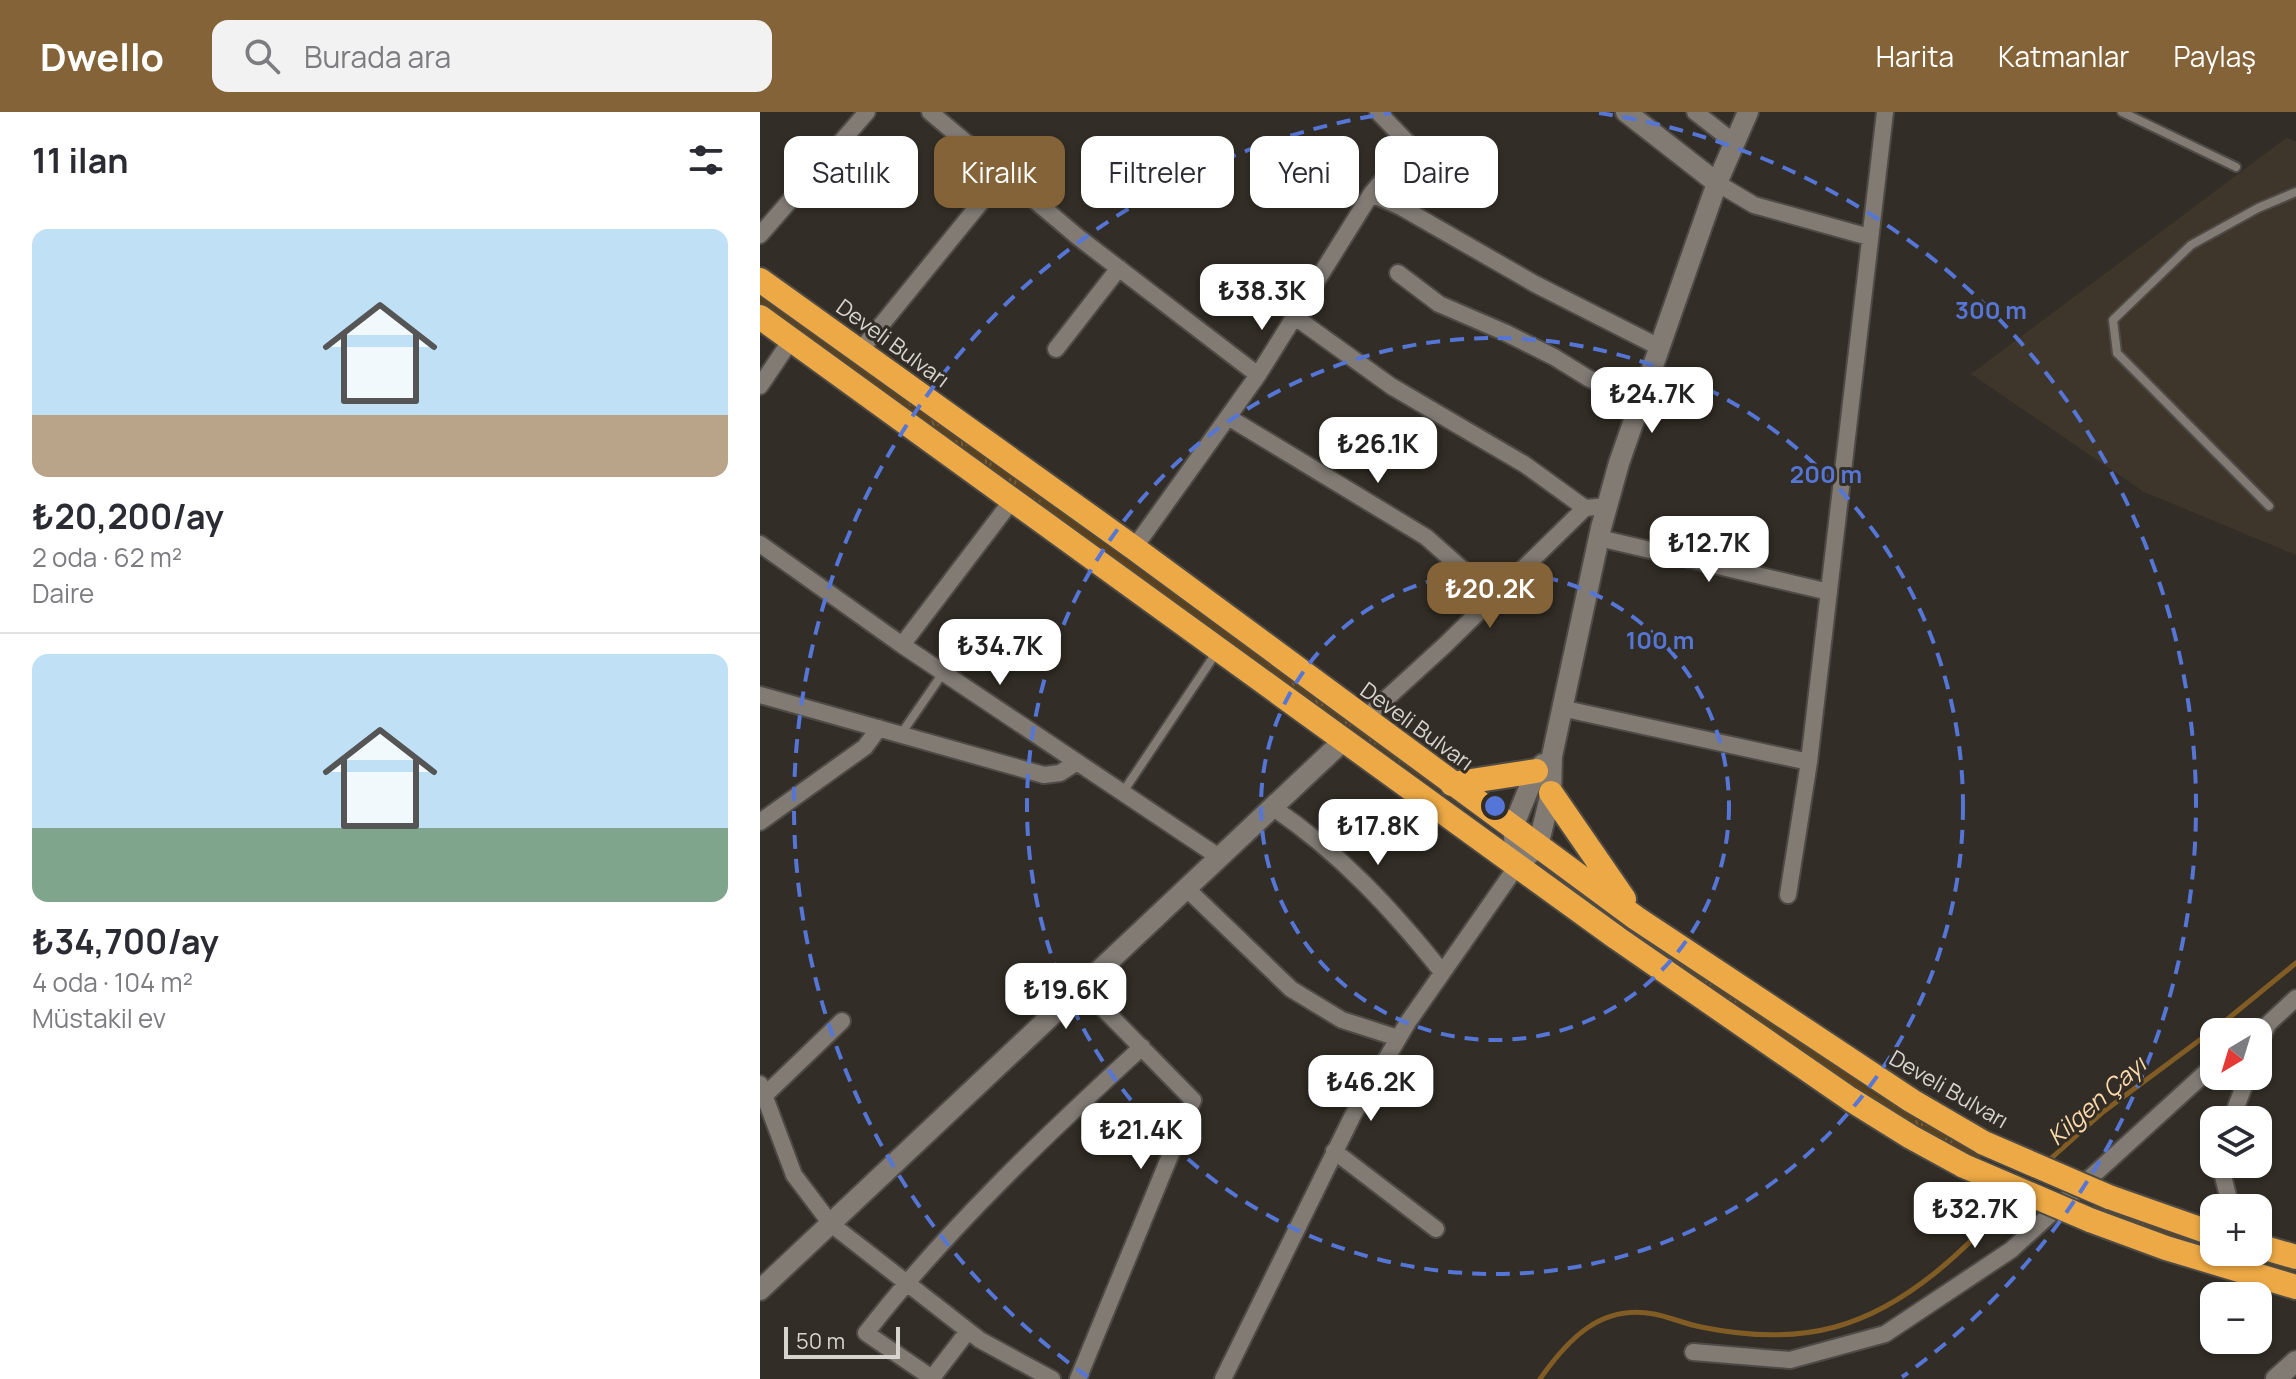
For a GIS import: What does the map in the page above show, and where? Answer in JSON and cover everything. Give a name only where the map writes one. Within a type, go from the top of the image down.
[{"type":"highway","name":"Develi Bulvarı","points":[[760,280],[1134,548],[1636,918],[1912,1101],[1984,1143],[2109,1197],[2200,1229]]},
{"type":"highway","points":[[760,317],[1517,866],[1850,1099],[1964,1166],[2090,1220],[2296,1287]]},
{"type":"highway","points":[[1452,784],[1544,763]]},
{"type":"highway","points":[[1551,793],[1636,918]]},
{"type":"highway","points":[[2272,1250],[2296,1257]]},
{"type":"street","points":[[760,235],[867,112]]},
{"type":"street","points":[[930,112],[959,136]]},
{"type":"street","points":[[1626,112],[1717,183],[1754,205],[1869,237]]},
{"type":"street","points":[[1695,112],[1735,143]]},
{"type":"street","points":[[1517,866],[1513,827],[1544,763],[1564,706],[1607,506],[1717,183],[1748,112]]},
{"type":"street","points":[[1788,895],[1809,762],[1885,112]]},
{"type":"street","points":[[1134,548],[1258,375],[1371,194],[1411,146],[1382,113]]},
{"type":"street","points":[[1371,194],[1401,207],[1549,291],[1659,347]]},
{"type":"street","points":[[860,351],[976,208]]},
{"type":"street","points":[[1046,208],[1258,375]]},
{"type":"street","points":[[1056,349],[1119,268]]},
{"type":"street","points":[[1398,273],[1439,304],[1504,332],[1640,403]]},
{"type":"street","points":[[1295,317],[1391,386],[1524,464],[1585,508]]},
{"type":"street","points":[[760,386],[791,340]]},
{"type":"street","points":[[1228,417],[1426,537],[1495,598]]},
{"type":"street","points":[[902,645],[1013,499]]},
{"type":"street","points":[[1364,719],[1495,598],[1585,508],[1607,506]]},
{"type":"street","points":[[1599,538],[1829,592]]},
{"type":"street","points":[[760,544],[943,673],[1219,857]]},
{"type":"street","points":[[760,695],[1044,775],[1060,773],[1077,762]]},
{"type":"street","points":[[1564,706],[1570,710],[1809,762]]},
{"type":"street","points":[[760,822],[865,747],[879,728]]},
{"type":"street","points":[[760,1290],[1344,740]]},
{"type":"street","points":[[1223,1379],[1334,1151],[1398,1038],[1517,866],[1538,846],[1551,793],[1544,763]]},
{"type":"street","points":[[1272,807],[1306,830],[1371,889],[1442,972]]},
{"type":"street","points":[[1186,888],[1291,989],[1342,1020],[1398,1038]]},
{"type":"street","points":[[1078,1379],[1193,1100],[1082,987]]},
{"type":"street","points":[[2272,1020],[2296,998]]},
{"type":"street","points":[[842,1021],[762,1090],[794,1175],[831,1224],[980,1340],[1052,1379]]},
{"type":"street","points":[[968,1331],[932,1378],[866,1333],[905,1282],[1072,1112],[1142,1047]]},
{"type":"street","points":[[1693,1352],[1790,1360],[1885,1334],[2011,1250],[2200,1078]]},
{"type":"street","points":[[1334,1151],[1436,1229]]},
{"type":"street","points":[[2276,1379],[2296,1361]]},
{"type":"lane","points":[[2122,112],[2236,167]]},
{"type":"lane","points":[[2269,506],[2117,353],[2113,320],[2191,245],[2258,208],[2296,192]]},
{"type":"lane","points":[[1123,792],[1219,648]]},
{"type":"lane","points":[[901,734],[943,673]]},
{"type":"shaded area","points":[[2286,138],[2296,141],[2296,555],[2144,492],[1971,374]]},
{"type":"green space","points":[[760,294],[1466,807],[1464,809],[1325,709],[1313,705],[760,305]]},
{"type":"green space","points":[[1548,873],[1878,1096],[1982,1155],[1978,1161],[1892,1115],[1546,877]]},
{"type":"green space","points":[[2094,1204],[2200,1238],[2200,1248],[2091,1211]]},
{"type":"green space","points":[[2272,1262],[2296,1269],[2296,1272],[2271,1266]]},
{"type":"waterway","name":"Kilgen Çayı","points":[[2047,1162],[2103,1112],[2224,1022],[2296,963]]},
{"type":"waterway","name":"Kilgen Çayı","points":[[1540,1379],[1574,1338],[1618,1314],[1654,1314],[1695,1326],[1768,1335],[1818,1331],[1862,1318],[1887,1306],[1934,1274],[2015,1195]]}]
